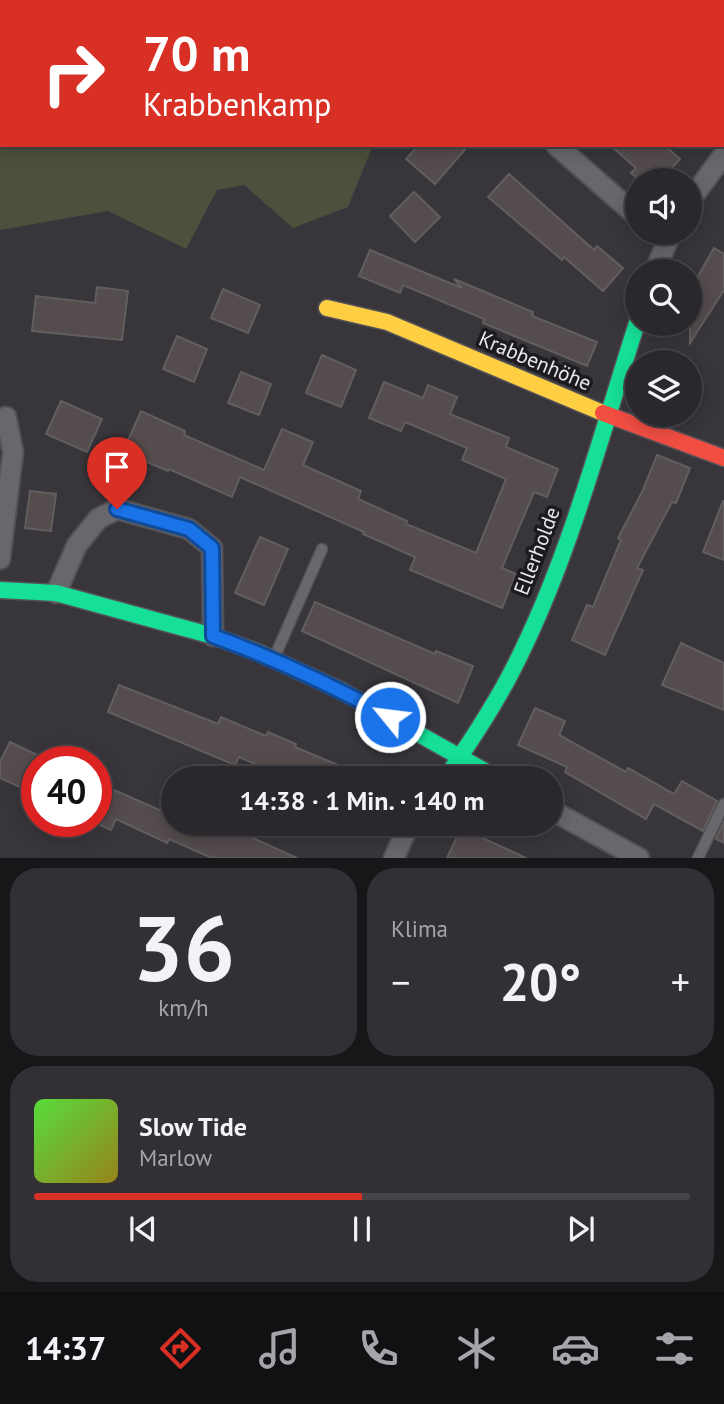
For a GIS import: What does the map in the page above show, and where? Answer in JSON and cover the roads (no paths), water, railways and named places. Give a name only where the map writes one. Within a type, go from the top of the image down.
[{"type":"street","points":[[558,147],[625,205]]},
{"type":"street","points":[[702,184],[724,154]]},
{"type":"street","name":"Krabbenhöhe","points":[[327,308],[387,322],[609,415],[724,458]]},
{"type":"street","name":"Ellerholde","points":[[455,766],[525,644],[577,510],[633,336]]},
{"type":"street","points":[[0,559],[13,452],[6,417]]},
{"type":"street","points":[[56,593],[77,545],[98,519],[117,509],[165,522],[189,529],[212,548],[213,636]]},
{"type":"street","points":[[0,590],[56,593],[213,636],[273,659],[342,691],[477,766]]},
{"type":"street","points":[[563,817],[639,858]]},
{"type":"street","points":[[394,858],[404,836]]},
{"type":"lane","points":[[273,659],[323,549]]},
{"type":"lane","points":[[698,858],[724,804]]}]
